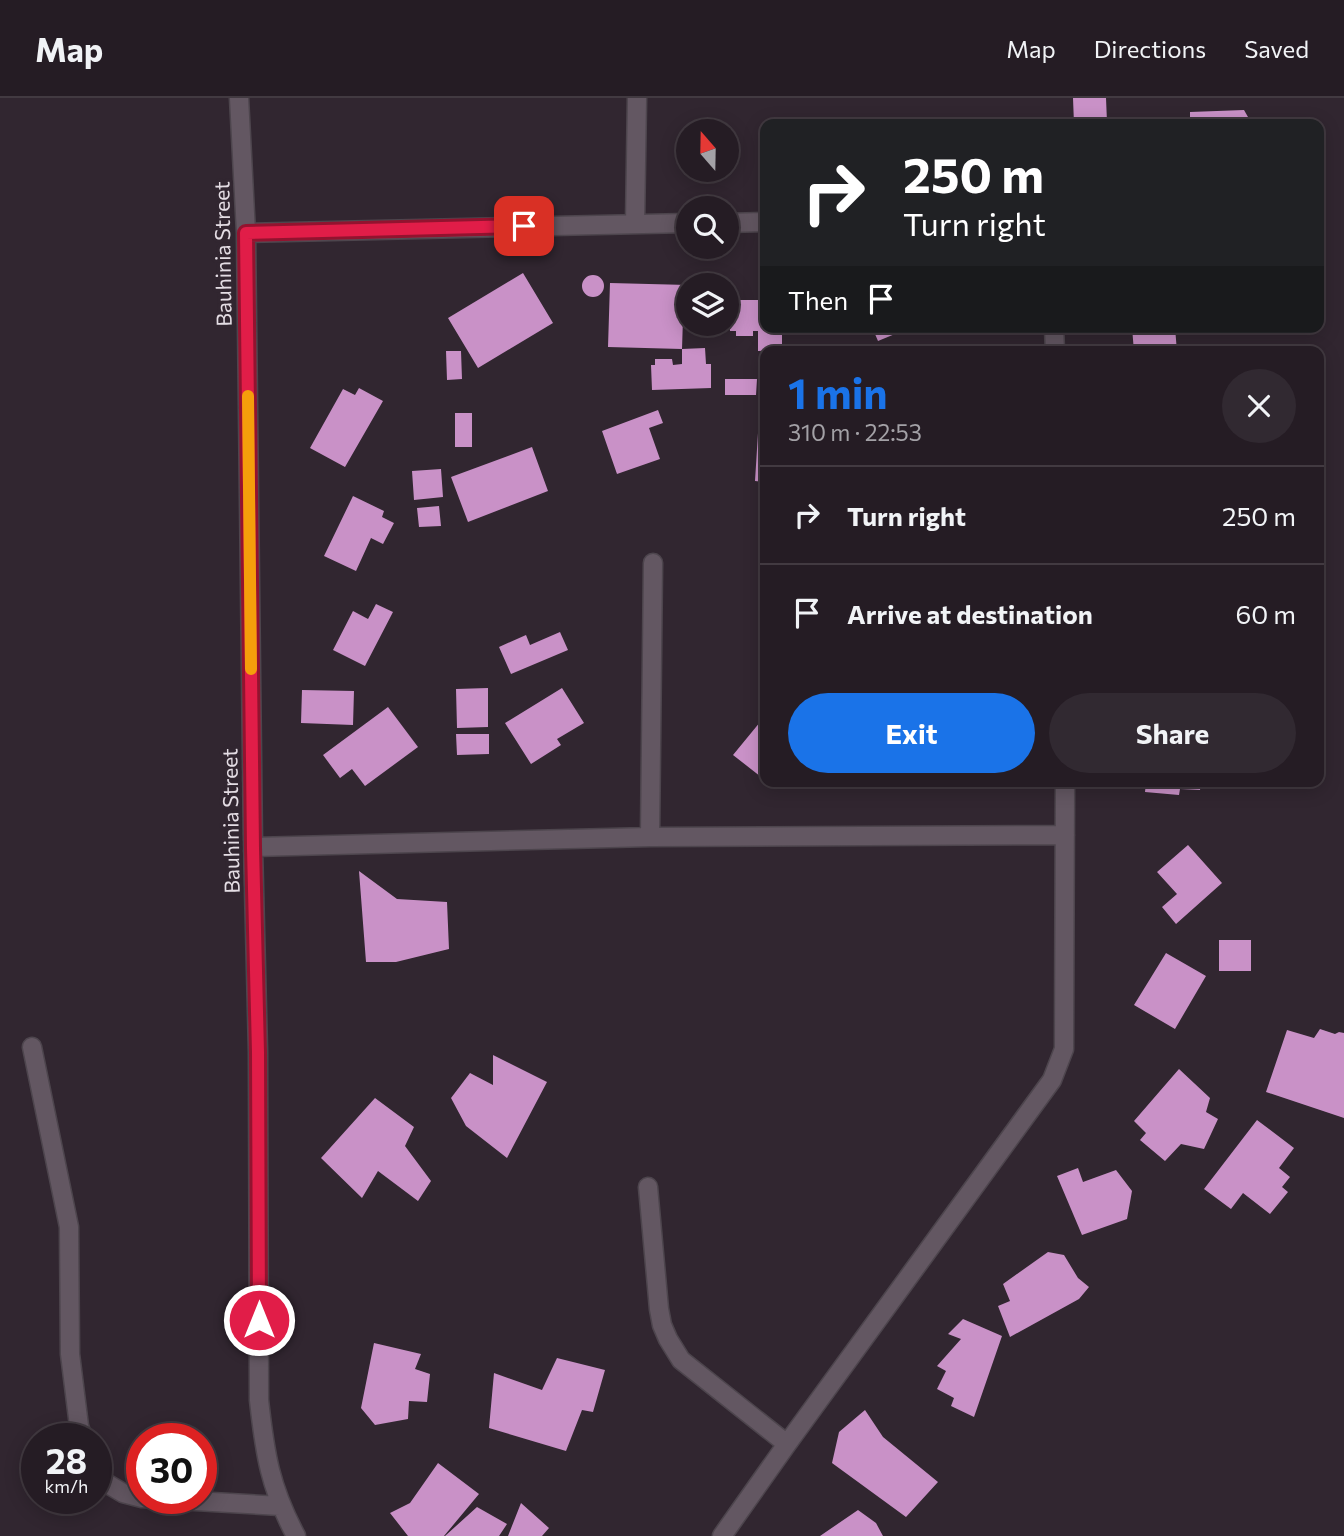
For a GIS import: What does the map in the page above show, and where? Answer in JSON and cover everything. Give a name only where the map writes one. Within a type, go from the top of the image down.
[{"type":"street","name":"Bauhinia Street","points":[[239,98],[246,233],[258,1066],[259,1400],[265,1457],[280,1506],[296,1536]]},
{"type":"street","points":[[635,224],[637,98]]},
{"type":"street","points":[[739,223],[760,222]]},
{"type":"street","points":[[246,233],[676,223]]},
{"type":"street","points":[[650,836],[653,564]]},
{"type":"street","points":[[722,1536],[1052,1080],[1064,1049],[1065,787]]},
{"type":"street","points":[[253,848],[650,836],[1065,835]]},
{"type":"street","points":[[32,1047],[69,1227],[70,1354],[79,1423]]},
{"type":"street","points":[[648,1187],[659,1309],[668,1339],[681,1360],[787,1444]]},
{"type":"street","points":[[217,1502],[280,1506]]},
{"type":"building","points":[[1073,98],[1106,98],[1107,119],[1074,119]]},
{"type":"building","points":[[1244,110],[1249,119],[1190,119],[1190,112]]},
{"type":"building","points":[[523,273],[553,323],[478,368],[448,318]]},
{"type":"building","points":[[593,275],[601,278],[604,286],[601,294],[593,297],[585,294],[582,286],[585,278]]},
{"type":"building","points":[[610,283],[676,285],[676,336],[682,336],[682,349],[608,347]]},
{"type":"building","points":[[739,300],[760,300],[760,333],[782,333],[782,346],[760,346],[758,351],[758,331],[753,331],[753,336],[739,336]]},
{"type":"building","points":[[875,333],[897,333],[878,341]]},
{"type":"building","points":[[1132,333],[1175,333],[1177,346],[1134,346]]},
{"type":"building","points":[[705,348],[706,364],[711,364],[711,388],[652,390],[651,365],[655,365],[655,359],[672,359],[673,365],[682,364],[682,349]]},
{"type":"building","points":[[446,351],[461,351],[462,379],[447,380]]},
{"type":"building","points":[[725,379],[757,379],[756,395],[725,395]]},
{"type":"building","points":[[359,388],[383,401],[345,467],[310,448],[343,389],[355,395]]},
{"type":"building","points":[[658,410],[663,423],[649,428],[660,459],[617,474],[602,431]]},
{"type":"building","points":[[455,413],[472,413],[472,447],[455,447]]},
{"type":"building","points":[[758,433],[760,433],[760,482],[755,481]]},
{"type":"building","points":[[532,447],[548,491],[468,522],[451,477]]},
{"type":"building","points":[[441,469],[443,497],[414,500],[412,471]]},
{"type":"building","points":[[353,496],[384,511],[382,517],[394,523],[383,544],[371,538],[356,571],[324,556]]},
{"type":"building","points":[[439,506],[441,526],[419,527],[417,508]]},
{"type":"building","points":[[376,604],[393,612],[365,666],[333,650],[353,611],[368,619]]},
{"type":"building","points":[[560,632],[568,650],[511,674],[499,647],[526,635],[530,645]]},
{"type":"building","points":[[488,688],[488,727],[457,728],[456,689]]},
{"type":"building","points":[[562,688],[584,723],[557,739],[561,745],[531,764],[505,723]]},
{"type":"building","points":[[302,690],[354,691],[353,725],[301,723]]},
{"type":"building","points":[[388,707],[418,747],[365,786],[352,769],[340,778],[323,755]]},
{"type":"building","points":[[760,722],[760,776],[733,755]]},
{"type":"building","points":[[456,734],[489,734],[489,754],[457,755]]},
{"type":"building","points":[[1146,787],[1200,787],[1200,790],[1180,789],[1179,795],[1145,792]]},
{"type":"building","points":[[1188,845],[1222,883],[1176,924],[1162,907],[1177,894],[1157,872]]},
{"type":"building","points":[[359,871],[397,899],[447,902],[449,949],[396,962],[366,962]]},
{"type":"building","points":[[1219,940],[1251,940],[1251,971],[1219,971]]},
{"type":"building","points":[[1166,953],[1206,976],[1175,1029],[1134,1005]]},
{"type":"building","points":[[1320,1029],[1335,1034],[1344,1033],[1344,1118],[1266,1092],[1287,1030],[1314,1038]]},
{"type":"building","points":[[493,1055],[547,1082],[507,1158],[466,1126],[451,1098],[470,1073],[493,1085]]},
{"type":"building","points":[[1179,1069],[1210,1098],[1206,1112],[1218,1119],[1204,1149],[1181,1144],[1165,1161],[1140,1140],[1146,1133],[1134,1121]]},
{"type":"building","points":[[375,1098],[414,1127],[405,1146],[431,1181],[418,1201],[378,1171],[362,1198],[321,1158]]},
{"type":"building","points":[[1257,1120],[1294,1148],[1279,1168],[1290,1177],[1282,1187],[1288,1192],[1270,1214],[1243,1193],[1231,1209],[1204,1189]]},
{"type":"building","points":[[1078,1168],[1083,1182],[1116,1170],[1132,1191],[1127,1219],[1082,1235],[1057,1176]]},
{"type":"building","points":[[1048,1252],[1064,1255],[1078,1278],[1089,1287],[1079,1299],[1010,1337],[998,1306],[1010,1301],[1003,1284]]},
{"type":"building","points":[[963,1319],[1002,1336],[974,1417],[951,1406],[954,1398],[937,1389],[946,1371],[937,1366],[961,1339],[948,1334]]},
{"type":"building","points":[[374,1343],[421,1354],[415,1369],[430,1374],[427,1402],[409,1401],[408,1419],[375,1425],[361,1408]]},
{"type":"building","points":[[557,1358],[605,1370],[593,1412],[582,1410],[566,1451],[489,1428],[494,1373],[542,1390]]},
{"type":"building","points":[[865,1410],[883,1437],[938,1482],[906,1517],[832,1463],[839,1432]]},
{"type":"building","points":[[438,1463],[479,1494],[444,1536],[408,1536],[390,1513],[410,1503]]},
{"type":"building","points":[[521,1503],[549,1528],[542,1536],[508,1536]]},
{"type":"building","points":[[477,1507],[507,1524],[499,1536],[445,1536]]},
{"type":"building","points":[[858,1510],[876,1523],[883,1536],[820,1536]]},
{"type":"slow traffic","points":[[248,396],[251,669]]},
{"type":"route","points":[[259,1320],[258,1052],[246,233],[524,226]]}]
